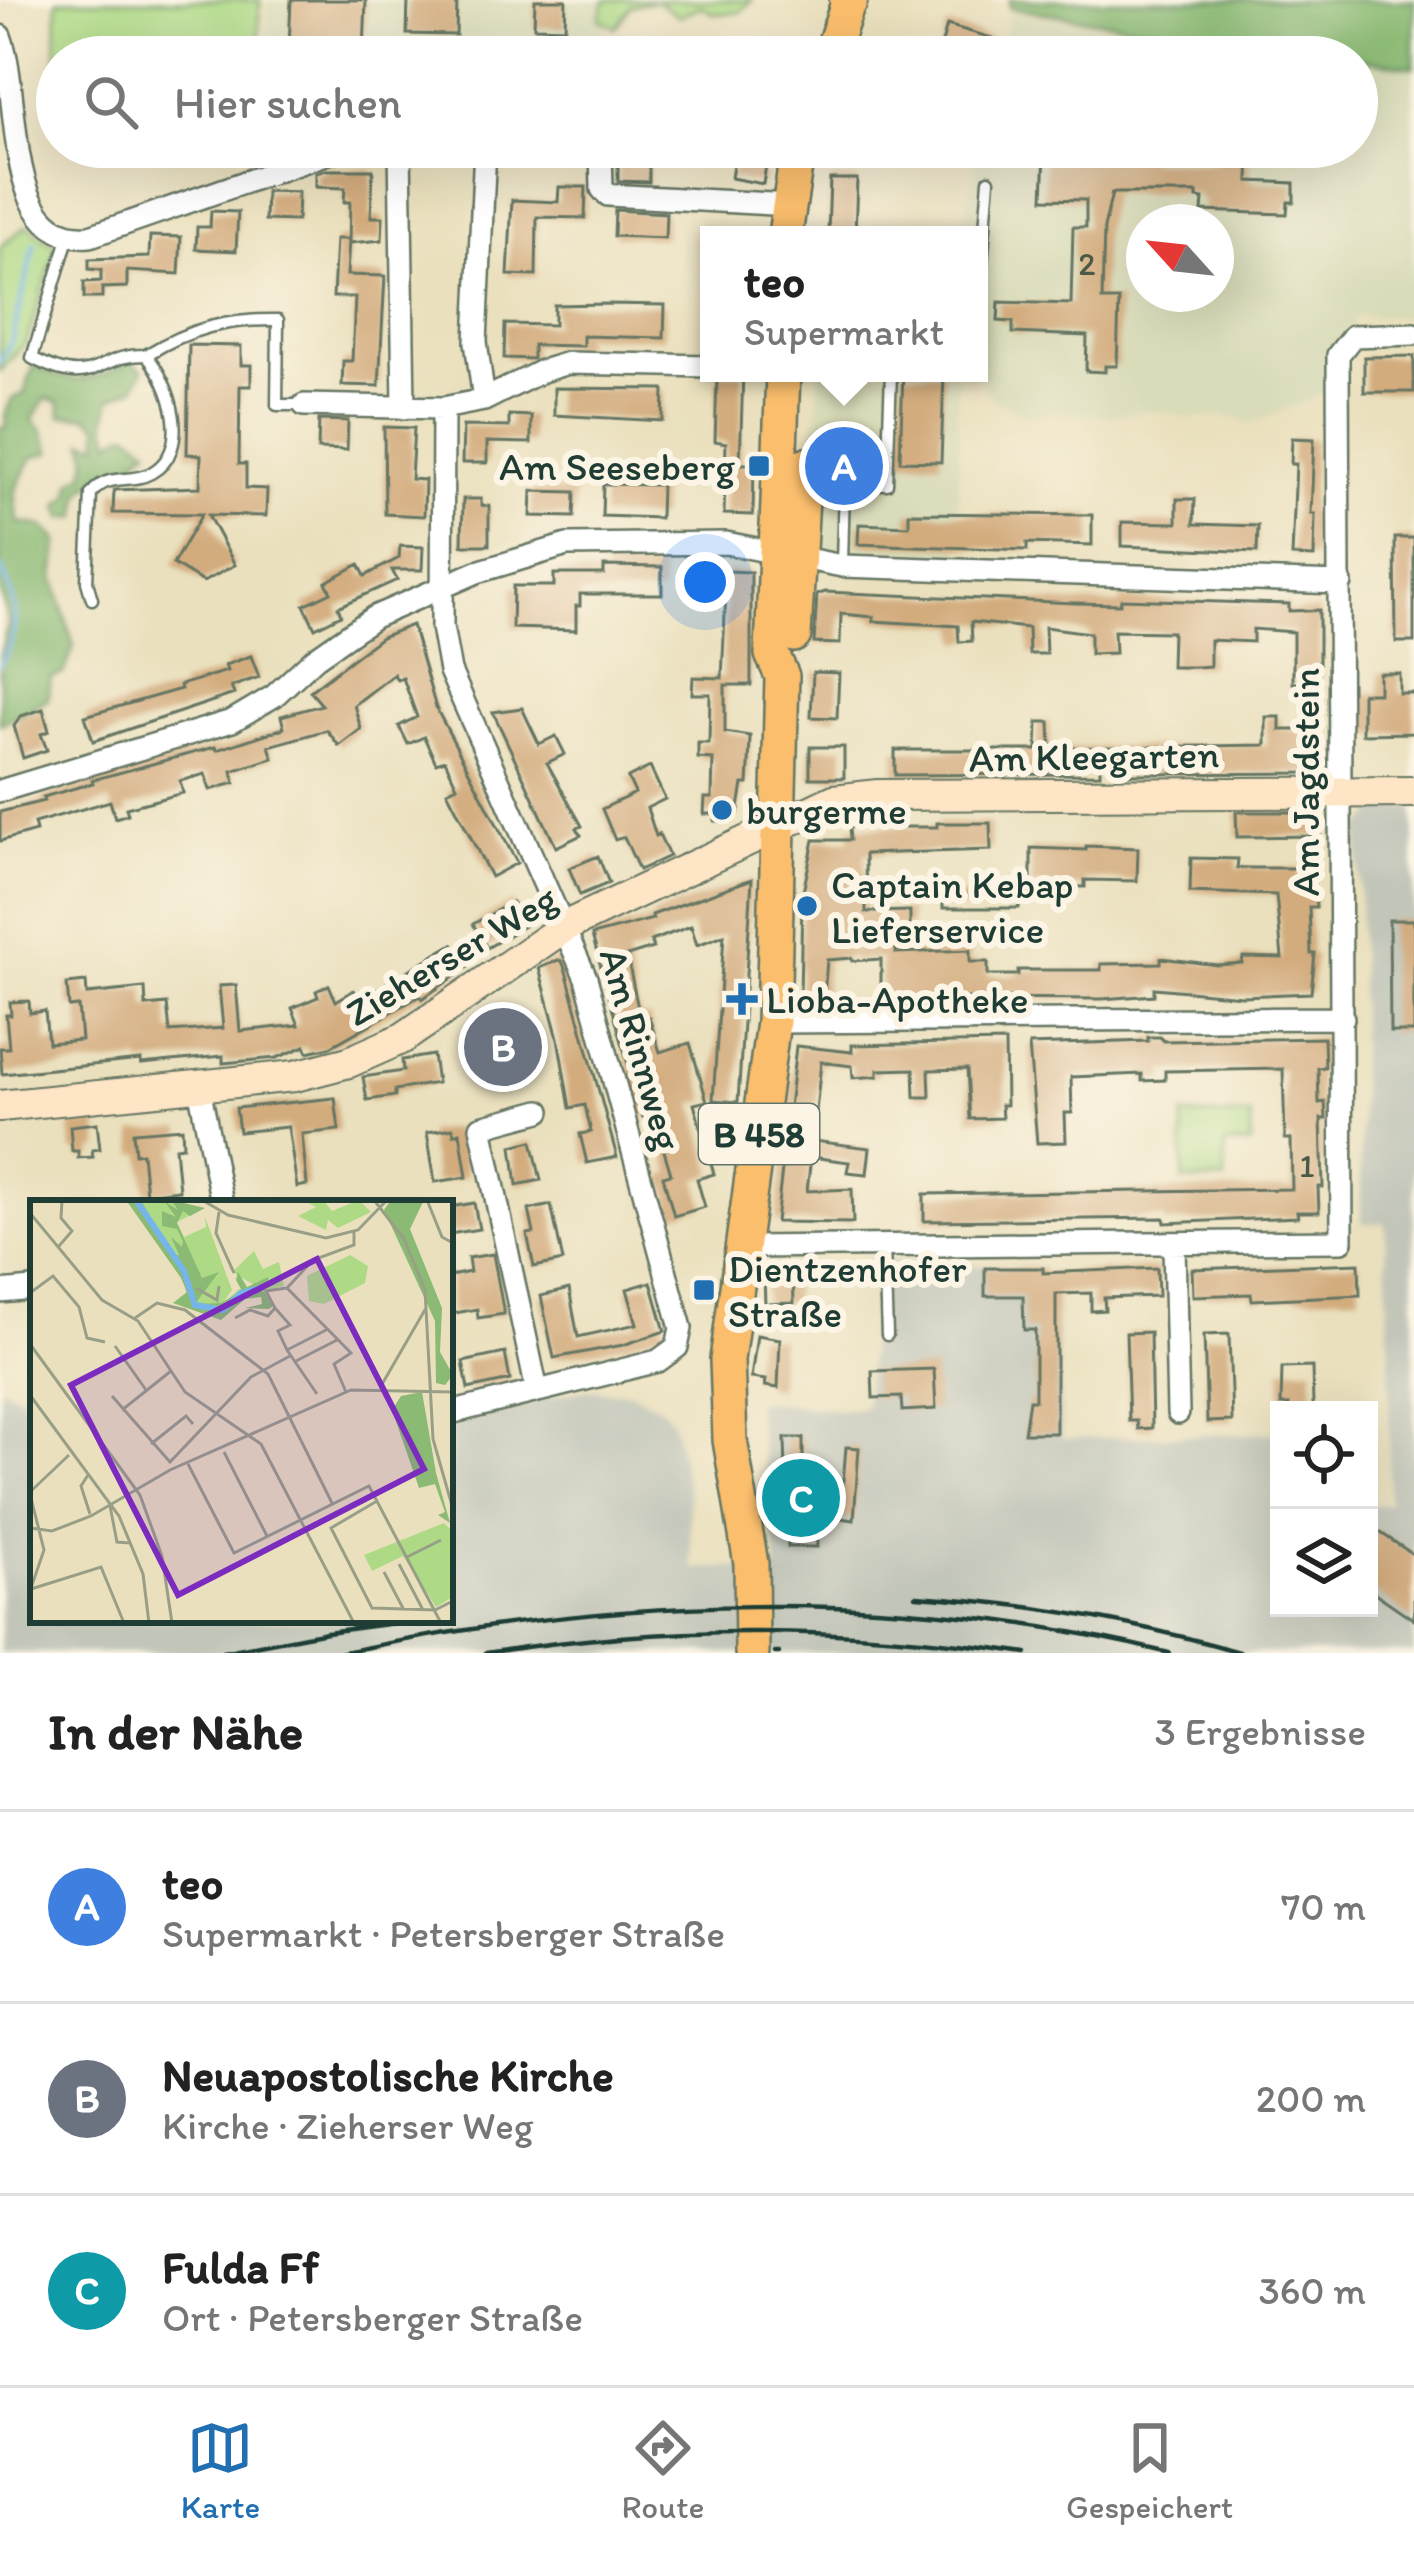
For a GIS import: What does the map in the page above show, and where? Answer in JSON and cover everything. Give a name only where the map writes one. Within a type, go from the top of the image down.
[{"type":"main road","points":[[837,36],[849,0]]},
{"type":"main road","points":[[787,220],[795,168]]},
{"type":"main road","points":[[807,226],[814,168]]},
{"type":"main road","name":"B 458","points":[[783,382],[788,556]]},
{"type":"main road","name":"B 458","points":[[752,1653],[751,1564],[727,1403],[727,1360],[773,1022],[782,676],[772,654],[804,482],[802,382]]},
{"type":"street","points":[[0,36],[8,55],[11,129],[23,198],[49,227],[68,238],[90,236],[286,168]]},
{"type":"street","points":[[400,168],[404,408]]},
{"type":"street","points":[[484,168],[476,342],[484,400]]},
{"type":"street","points":[[602,168],[602,189],[608,195],[753,204],[787,220]]},
{"type":"street","name":"Am Jagdstein","points":[[1174,1245],[1342,1240],[1338,356],[1347,340],[1359,334],[1414,334]]},
{"type":"street","points":[[304,406],[443,408],[484,400],[568,363],[700,366]]},
{"type":"street","name":"Am Rinnweg","points":[[443,408],[442,627],[450,671],[586,978],[681,1328],[677,1347],[658,1361],[536,1391]]},
{"type":"street","points":[[0,791],[232,721],[274,696],[361,625],[477,572],[567,545],[726,543],[842,566],[1341,583]]},
{"type":"street","name":"Am Kleegarten","points":[[780,823],[826,802],[878,795],[1414,792]]},
{"type":"street","name":"Zieherser Weg","points":[[0,1106],[295,1076],[349,1062],[403,1038],[566,926],[629,900],[780,823]]},
{"type":"street","points":[[773,1022],[1342,1018]]},
{"type":"street","points":[[199,1087],[222,1200]]},
{"type":"street","points":[[453,1412],[536,1391],[481,1127],[540,1111]]},
{"type":"street","points":[[743,1247],[1174,1245],[1178,1413]]},
{"type":"street","points":[[0,1292],[30,1289]]},
{"type":"lane","points":[[985,226],[989,180]]},
{"type":"lane","points":[[68,238],[32,358],[72,374],[94,371],[132,355],[146,355],[178,335],[207,325],[278,320],[277,405],[304,406]]},
{"type":"lane","points":[[92,599],[87,582],[91,494],[110,478],[143,477],[156,471],[172,449],[171,398],[146,355]]},
{"type":"lane","points":[[804,482],[887,484],[891,382]]},
{"type":"lane","points":[[842,566],[844,483]]},
{"type":"lane","points":[[884,1246],[886,1335]]},
{"type":"shaded area","points":[[268,0],[734,0],[690,13],[631,2],[602,27],[601,36],[266,36]]},
{"type":"shaded area","points":[[1009,13],[1178,36],[1004,36]]},
{"type":"shaded area","points":[[1378,63],[1414,67],[1414,317],[1354,316],[1337,389],[1251,423],[1223,416],[1193,419],[1155,410],[1111,416],[1023,414],[991,399],[981,382],[988,382],[988,226],[963,226],[975,168],[1378,168]]},
{"type":"shaded area","points":[[819,382],[957,382],[960,562],[810,551]]},
{"type":"shaded area","points":[[1381,807],[1414,808],[1414,1653],[0,1653],[0,1387],[30,1401],[30,1623],[453,1623],[453,1420],[586,1389],[630,1392],[662,1408],[673,1422],[688,1492],[692,1568],[777,1567],[755,1401],[839,1410],[865,1408],[875,1261],[1043,1268],[1043,1295],[1056,1297],[1062,1439],[1270,1433],[1270,1617],[1378,1617],[1378,1505],[1388,1504],[1385,1223],[1361,1223],[1359,829]]},
{"type":"green space","points":[[57,0],[260,0],[259,36],[57,36]]},
{"type":"green space","points":[[605,0],[656,0],[631,6],[616,28],[600,19]]},
{"type":"green space","points":[[656,0],[752,0],[740,12],[714,14],[701,6],[679,17]]},
{"type":"green space","points":[[1009,0],[1414,0],[1414,67],[1378,62],[1378,36],[1202,36],[1010,8]]},
{"type":"green space","points":[[27,225],[56,247],[27,341],[0,371],[0,247]]},
{"type":"green space","points":[[131,361],[143,370],[134,388],[111,398],[106,422],[111,441],[128,432],[149,448],[125,469],[105,472],[81,492],[78,517],[63,518],[58,505],[69,497],[73,481],[85,474],[84,441],[99,444],[99,426],[87,416],[61,416],[59,402],[46,398],[32,420],[51,452],[32,457],[15,492],[18,522],[43,526],[58,541],[54,578],[74,647],[63,674],[51,677],[48,699],[0,724],[0,655],[9,623],[0,589],[0,428],[7,427],[5,416],[12,399],[24,394],[34,365],[61,377],[82,379]]},
{"type":"green space","points":[[1183,1116],[1251,1116],[1251,1144],[1225,1145],[1225,1180],[1183,1181]]},
{"type":"building","points":[[291,0],[366,0],[365,36],[290,36]]},
{"type":"building","points":[[408,0],[457,0],[456,35],[407,34]]},
{"type":"building","points":[[535,0],[566,0],[565,28],[534,27]]},
{"type":"building","points":[[947,25],[985,36],[944,36]]},
{"type":"building","points":[[618,168],[649,168],[649,182],[618,181]]},
{"type":"building","points":[[733,168],[766,168],[763,184],[731,178]]},
{"type":"building","points":[[1044,168],[1249,168],[1249,181],[1294,183],[1294,202],[1288,202],[1287,214],[1234,212],[1234,204],[1203,204],[1197,193],[1112,193],[1104,228],[1102,300],[1119,300],[1117,366],[1105,366],[1105,372],[1086,371],[1087,336],[1013,333],[1013,322],[998,321],[999,302],[1071,304],[1073,227],[1086,227],[1086,200],[1043,199]]},
{"type":"building","points":[[373,170],[371,217],[383,217],[382,240],[349,243],[350,202],[344,202],[345,188],[316,187],[316,173]]},
{"type":"building","points":[[830,179],[857,179],[855,226],[828,226]]},
{"type":"building","points":[[559,187],[586,187],[585,218],[537,217],[536,276],[508,275],[512,200],[558,202]]},
{"type":"building","points":[[266,191],[298,192],[297,221],[265,220]]},
{"type":"building","points":[[615,210],[666,213],[665,238],[614,236]]},
{"type":"building","points":[[211,211],[238,212],[236,251],[196,249],[197,227],[210,227]]},
{"type":"building","points":[[150,236],[181,237],[179,274],[127,271],[127,287],[102,288],[102,298],[84,298],[84,282],[101,281],[101,270],[89,269],[89,259],[149,257]]},
{"type":"building","points":[[336,239],[349,239],[347,275],[385,276],[379,386],[342,385],[343,361],[352,361],[355,297],[333,297]]},
{"type":"building","points":[[554,305],[665,305],[664,338],[583,336],[583,346],[533,345],[533,359],[504,358],[505,324],[554,325]]},
{"type":"building","points":[[189,345],[241,346],[241,365],[251,365],[251,386],[240,386],[239,464],[246,464],[246,488],[267,489],[266,516],[208,515],[235,565],[203,582],[173,564],[202,514],[113,513],[114,490],[200,487],[201,455],[187,454]]},
{"type":"building","points":[[1414,356],[1414,392],[1364,392],[1364,357]]},
{"type":"building","points":[[717,382],[743,382],[740,464],[754,464],[753,515],[724,514],[726,443],[715,441]]},
{"type":"building","points":[[903,382],[944,382],[941,462],[900,461]]},
{"type":"building","points":[[554,388],[664,389],[663,421],[554,415]]},
{"type":"building","points":[[509,415],[531,416],[531,443],[487,442],[487,463],[462,463],[463,426],[509,427]]},
{"type":"building","points":[[319,420],[348,421],[347,450],[318,449]]},
{"type":"building","points":[[384,427],[414,428],[411,479],[425,480],[424,516],[385,514]]},
{"type":"building","points":[[1292,438],[1314,439],[1314,557],[1292,556],[1296,464],[1291,464]]},
{"type":"building","points":[[603,484],[661,485],[660,518],[602,516]]},
{"type":"building","points":[[532,491],[575,492],[574,517],[531,516]]},
{"type":"building","points":[[463,499],[481,499],[481,506],[489,506],[489,545],[462,545]]},
{"type":"building","points":[[1177,499],[1195,499],[1194,524],[1258,526],[1257,552],[1122,546],[1122,522],[1177,523]]},
{"type":"building","points":[[909,513],[1092,515],[1092,545],[1027,543],[1027,550],[858,544],[859,524],[909,526]]},
{"type":"building","points":[[1395,538],[1414,538],[1414,642],[1396,642]]},
{"type":"building","points":[[400,546],[423,547],[422,570],[392,570],[397,580],[338,607],[341,615],[315,628],[304,605],[331,592],[326,582],[359,564],[365,576],[399,558]]},
{"type":"building","points":[[604,566],[662,567],[662,594],[580,594],[576,630],[512,628],[513,586],[554,586],[554,574],[604,574]]},
{"type":"building","points":[[727,571],[751,572],[751,685],[725,685],[725,732],[750,736],[749,766],[738,814],[731,814],[731,821],[715,821],[715,814],[704,814],[705,798],[712,798],[713,759],[698,758],[698,743],[709,743],[710,694],[692,694],[693,677],[722,678]]},
{"type":"building","points":[[817,595],[1075,603],[1120,604],[1121,599],[1289,604],[1289,611],[1319,610],[1319,683],[1293,683],[1293,632],[1253,629],[1253,642],[1210,640],[1210,666],[1196,667],[1171,667],[1172,632],[1114,631],[1115,653],[1090,654],[1090,633],[1045,627],[1046,654],[1029,654],[1028,628],[971,622],[972,641],[959,642],[958,626],[873,621],[874,617],[841,614],[840,644],[814,643]]},
{"type":"building","points":[[412,625],[436,708],[517,863],[491,877],[447,791],[457,786],[445,760],[436,763],[424,737],[408,744],[399,726],[417,717],[403,678],[397,680],[394,674],[354,705],[361,729],[339,746],[327,730],[269,746],[273,758],[232,771],[235,783],[210,790],[205,774],[180,781],[183,793],[126,808],[128,814],[115,818],[110,801],[34,823],[36,831],[0,841],[0,812],[44,801],[43,797],[92,780],[217,750],[284,728],[281,716],[322,705],[310,691],[381,637]]},
{"type":"building","points":[[251,656],[259,677],[231,687],[234,694],[93,741],[85,716],[181,689],[180,685],[227,671],[225,665]]},
{"type":"building","points":[[813,672],[839,673],[837,718],[811,717]]},
{"type":"building","points":[[1379,673],[1399,673],[1399,693],[1414,693],[1414,733],[1362,734],[1362,693],[1379,693]]},
{"type":"building","points":[[522,708],[539,744],[556,736],[565,754],[547,763],[582,826],[577,828],[581,835],[556,847],[493,712]]},
{"type":"building","points":[[43,709],[49,731],[41,734],[47,750],[23,758],[14,726],[21,716]]},
{"type":"building","points":[[1266,717],[1280,717],[1280,730],[1318,730],[1319,773],[1127,774],[1127,764],[1100,765],[1100,774],[895,775],[895,750],[1037,750],[1038,722],[1050,722],[1051,748],[1266,745]]},
{"type":"building","points":[[810,747],[844,747],[844,778],[810,778]]},
{"type":"building","points":[[650,767],[665,799],[647,808],[669,856],[639,870],[624,837],[615,840],[602,809],[635,793],[628,778]]},
{"type":"building","points":[[1236,812],[1320,812],[1320,836],[1237,837]]},
{"type":"building","points":[[937,823],[990,823],[991,850],[865,854],[866,912],[910,911],[910,927],[896,927],[896,953],[970,950],[970,962],[988,962],[988,975],[1018,975],[1018,970],[1101,970],[1101,964],[1161,963],[1161,958],[1217,965],[1242,963],[1243,957],[1282,958],[1276,895],[1190,892],[1191,858],[1238,859],[1237,868],[1299,868],[1299,892],[1315,892],[1316,907],[1309,907],[1311,954],[1315,954],[1311,993],[1242,996],[1154,988],[1154,995],[1102,999],[956,998],[881,1006],[881,959],[852,958],[827,960],[824,997],[800,997],[802,897],[814,840],[850,840],[849,827],[937,827]]},
{"type":"building","points":[[1086,846],[1138,848],[1137,881],[1031,886],[1031,848],[1086,850]]},
{"type":"building","points":[[598,856],[609,883],[580,895],[569,868]]},
{"type":"building","points":[[752,879],[738,1102],[713,1100],[724,935],[697,945],[691,926],[651,941],[653,948],[627,956],[639,1013],[649,1017],[660,1052],[690,1043],[707,1101],[694,1104],[714,1174],[697,1179],[705,1207],[674,1216],[663,1176],[671,1174],[653,1114],[643,1117],[592,935],[653,919],[652,915]]},
{"type":"building","points":[[943,895],[1019,895],[1019,908],[943,908]]},
{"type":"building","points":[[512,902],[526,925],[487,948],[473,924]]},
{"type":"building","points":[[1389,920],[1414,920],[1414,1032],[1390,1032]]},
{"type":"building","points":[[453,944],[468,967],[422,999],[330,1047],[308,1052],[305,1046],[277,1058],[223,1063],[223,1056],[141,1064],[141,1060],[2,1074],[0,1048],[9,1048],[6,1015],[11,1015],[10,1002],[29,1001],[30,1013],[45,1011],[48,1043],[81,1040],[78,1006],[69,1007],[67,984],[86,982],[87,994],[145,988],[146,1006],[167,1004],[170,1032],[223,1028],[219,986],[236,985],[240,1031],[299,1025],[292,1008],[318,997],[316,991],[329,985],[336,1001],[354,990],[360,999]]},
{"type":"building","points":[[558,960],[566,971],[617,1157],[587,1163],[580,1134],[591,1132],[585,1105],[570,1108],[539,968]]},
{"type":"building","points":[[510,1016],[522,1072],[495,1078],[490,1056],[472,1060],[465,1030]]},
{"type":"building","points":[[1148,1037],[1164,1041],[1324,1038],[1325,1067],[1318,1068],[1319,1103],[1325,1102],[1326,1119],[1321,1119],[1319,1212],[1165,1223],[1164,1218],[924,1221],[924,1194],[1292,1189],[1283,1069],[1165,1071],[1165,1080],[1142,1081],[1142,1074],[1071,1077],[1072,1113],[1065,1113],[1066,1142],[1037,1143],[1029,1045],[1148,1041]]},
{"type":"building","points":[[1005,1042],[1002,1118],[970,1119],[967,1069],[929,1070],[930,1097],[915,1097],[914,1069],[878,1070],[878,1076],[853,1078],[852,1066],[821,1062],[813,1141],[870,1148],[867,1174],[847,1172],[849,1162],[811,1157],[807,1191],[852,1189],[853,1223],[776,1222],[796,1046],[852,1052],[852,1045]]},
{"type":"building","points":[[433,1055],[437,1083],[367,1100],[363,1077],[403,1071],[402,1060]]},
{"type":"building","points":[[335,1098],[339,1130],[302,1134],[307,1185],[297,1187],[288,1127],[239,1132],[236,1108]]},
{"type":"building","points":[[97,1123],[100,1149],[92,1150],[93,1157],[78,1158],[78,1151],[72,1151],[70,1126]]},
{"type":"building","points":[[182,1128],[183,1146],[175,1147],[179,1190],[146,1194],[142,1153],[135,1154],[133,1132]]},
{"type":"building","points":[[453,1128],[454,1134],[460,1132],[467,1177],[435,1182],[427,1132]]},
{"type":"building","points":[[532,1141],[541,1180],[517,1185],[512,1146]]},
{"type":"building","points":[[474,1203],[479,1229],[453,1233],[453,1206]]},
{"type":"building","points":[[551,1205],[563,1261],[534,1267],[527,1234],[534,1233],[529,1210]]},
{"type":"building","points":[[493,1254],[504,1314],[478,1318],[477,1309],[453,1313],[453,1275],[470,1272],[468,1258]]},
{"type":"building","points":[[1359,1263],[1360,1295],[1252,1300],[1251,1294],[1193,1296],[1192,1269]]},
{"type":"building","points":[[985,1268],[1043,1268],[1043,1273],[1157,1268],[1158,1296],[1104,1298],[1105,1310],[1091,1311],[1091,1293],[1056,1294],[1056,1433],[1024,1433],[1029,1400],[1035,1400],[1035,1330],[1024,1330],[1023,1296],[985,1296]]},
{"type":"building","points":[[793,1275],[794,1303],[765,1304],[764,1276]]},
{"type":"building","points":[[651,1282],[665,1331],[623,1345],[554,1358],[541,1296],[569,1289],[578,1337],[637,1324],[627,1289]]},
{"type":"building","points":[[1150,1332],[1152,1428],[1138,1429],[1137,1421],[1129,1421],[1126,1333]]},
{"type":"building","points":[[1229,1334],[1232,1421],[1207,1422],[1204,1335]]},
{"type":"building","points":[[757,1335],[780,1339],[778,1388],[751,1378]]},
{"type":"building","points":[[505,1353],[510,1380],[468,1389],[463,1362]]},
{"type":"building","points":[[1312,1367],[1313,1401],[1281,1401],[1282,1368]]},
{"type":"building","points":[[934,1369],[936,1409],[902,1411],[901,1397],[873,1398],[872,1371]]},
{"type":"building","points":[[785,1438],[803,1438],[803,1470],[815,1469],[817,1547],[788,1547]]},
{"type":"building","points":[[846,1447],[859,1448],[854,1520],[840,1518]]},
{"type":"building","points":[[1378,1531],[1414,1555],[1414,1620],[1378,1595]]},
{"type":"waterway","points":[[0,362],[12,340],[35,244]]},
{"type":"waterway","points":[[0,567],[15,616],[0,665]]},
{"type":"railway","points":[[916,1596],[1081,1616],[1243,1653]]},
{"type":"railway","points":[[339,1653],[545,1619],[754,1606],[963,1616],[1169,1653]]},
{"type":"railway","points":[[217,1653],[395,1623]]},
{"type":"railway","points":[[486,1653],[620,1637],[756,1632],[892,1638],[1027,1653]]},
{"type":"place","name":"Am Seeseberg","points":[[759,466]]},
{"type":"place","name":"teo","points":[[844,466]]},
{"type":"place","name":"burgerme","points":[[722,810]]},
{"type":"place","name":"Captain Kebap Lieferservice","points":[[807,906]]},
{"type":"place","name":"Lioba-Apotheke","points":[[742,999]]},
{"type":"place","name":"Neuapostolische Kirche","points":[[503,1047]]},
{"type":"place","name":"Dientzenhofer Straße","points":[[704,1290]]},
{"type":"place","name":"Fulda Ff","points":[[801,1498]]}]
